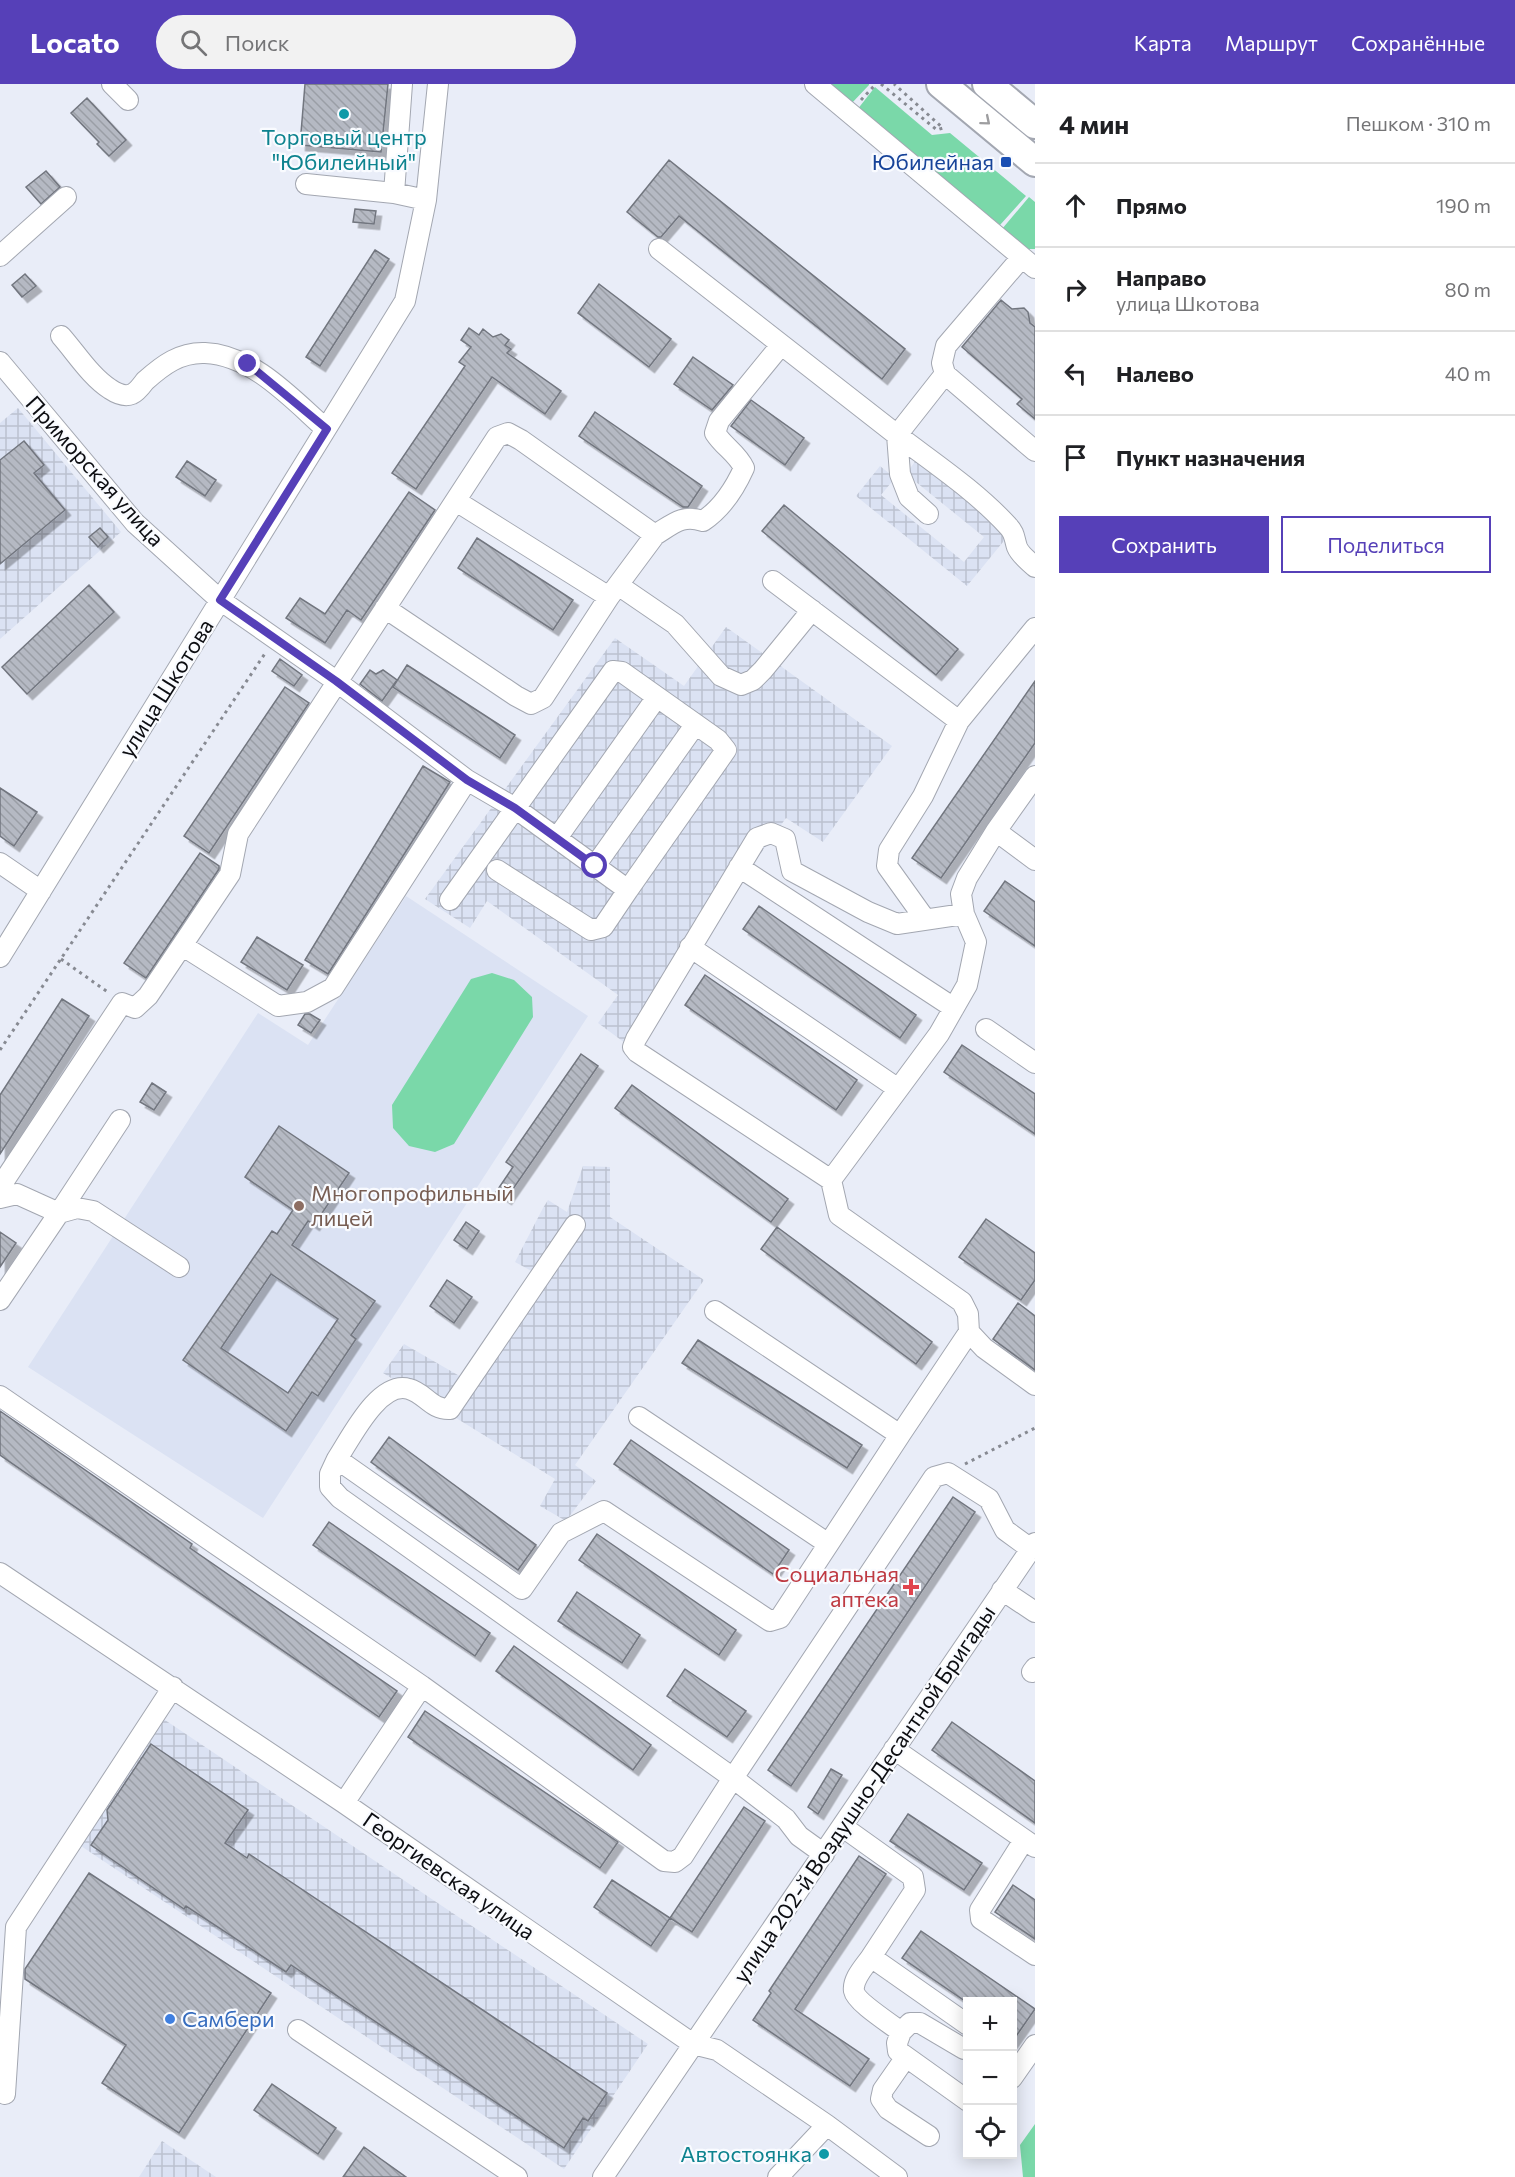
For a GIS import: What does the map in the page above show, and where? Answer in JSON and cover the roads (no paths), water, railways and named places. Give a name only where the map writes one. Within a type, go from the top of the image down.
[{"type":"highway","points":[[941,84],[1035,162]]},
{"type":"highway","points":[[987,84],[1035,124]]},
{"type":"street","points":[[112,84],[128,100]]},
{"type":"street","points":[[394,193],[402,84]]},
{"type":"street","name":"улица Шкотова","points":[[0,957],[405,301],[426,200],[438,84]]},
{"type":"street","points":[[815,84],[1029,262],[946,346],[942,363],[945,374],[1035,451]]},
{"type":"street","points":[[306,184],[394,193],[426,200]]},
{"type":"street","points":[[0,256],[66,197]]},
{"type":"street","points":[[659,249],[985,502],[1010,528],[1016,536],[1020,554],[1035,567]]},
{"type":"street","points":[[61,336],[93,374],[109,389],[120,394],[132,394],[163,365],[176,357],[206,353],[230,357],[248,364],[261,373],[327,429]]},
{"type":"street","points":[[385,608],[516,696],[531,704],[543,698],[613,591],[655,535],[678,521],[691,517],[703,521],[714,514],[738,480],[744,468],[738,456],[722,444],[715,433],[719,421],[781,345]]},
{"type":"street","name":"Приморская улица","points":[[0,362],[135,523],[220,600],[336,681],[467,780],[515,808],[628,890]]},
{"type":"street","points":[[928,514],[909,496],[900,474],[897,435],[945,374]]},
{"type":"street","points":[[0,1187],[122,1003],[135,1008],[148,996],[183,946],[230,874],[238,834],[497,437],[508,433],[521,440],[655,535]]},
{"type":"street","points":[[456,501],[675,624],[721,676],[741,685],[753,680],[763,670],[812,610]]},
{"type":"street","points":[[773,581],[959,721]]},
{"type":"street","points":[[925,920],[886,866],[889,850],[923,796],[959,721],[1035,628]]},
{"type":"street","points":[[450,900],[605,679],[613,671],[622,672],[718,740],[726,750],[603,927],[591,930],[497,870]]},
{"type":"street","points":[[557,838],[657,698]]},
{"type":"street","points":[[595,866],[695,725]]},
{"type":"street","points":[[831,1180],[939,1034],[967,985],[976,942],[964,914],[961,894],[967,878],[996,831],[1035,776]]},
{"type":"street","points":[[183,946],[278,1006],[307,1002],[333,988],[467,780]]},
{"type":"street","points":[[996,831],[1035,860]]},
{"type":"street","points":[[518,1623],[522,1589],[561,1533],[604,1511],[770,1621],[780,1618],[827,1543],[969,1332],[968,1314],[962,1302],[839,1215],[831,1180],[633,1047],[690,947],[757,838],[771,833],[785,839],[792,871],[868,912],[897,924],[964,914]]},
{"type":"street","points":[[0,863],[41,891]]},
{"type":"street","points":[[739,867],[954,1008]]},
{"type":"street","points":[[690,947],[897,1088]]},
{"type":"street","points":[[986,1029],[1035,1063]]},
{"type":"street","points":[[0,1300],[120,1120]]},
{"type":"street","points":[[0,1198],[17,1194],[59,1213],[77,1208],[93,1211],[179,1267]]},
{"type":"street","points":[[575,1225],[450,1408],[441,1409],[409,1388],[388,1390],[374,1404],[337,1459],[330,1474],[330,1487],[340,1498],[733,1778],[786,1820],[799,1836],[824,1854]]},
{"type":"street","points":[[716,1311],[900,1435]]},
{"type":"street","points":[[969,1332],[984,1348],[1035,1385]]},
{"type":"street","points":[[0,1396],[422,1686],[664,1861],[675,1862],[683,1857],[733,1778],[934,1477],[948,1473],[989,1499],[1005,1530],[1033,1546]]},
{"type":"street","points":[[639,1417],[827,1543]]},
{"type":"street","points":[[337,1459],[522,1589]]},
{"type":"street","name":"улица 202-й Воздушно-Десантной Бригады","points":[[603,2177],[1033,1546]]},
{"type":"street","name":"Георгиевская улица","points":[[0,1573],[344,1803],[693,2044],[717,2050],[827,2125],[895,2176]]},
{"type":"street","points":[[1002,1590],[1035,1612]]},
{"type":"street","points":[[344,1803],[422,1686]]},
{"type":"street","points":[[5,2094],[16,1927],[173,1687]]},
{"type":"street","points":[[894,1749],[1029,1843],[980,1910],[981,1919],[1035,1955]]},
{"type":"street","points":[[843,1827],[913,1877],[915,1890],[856,1979],[854,1991],[858,1999],[901,2032]]},
{"type":"street","points":[[871,1957],[963,2021]]},
{"type":"street","points":[[963,2048],[920,2023],[910,2024],[901,2032],[897,2043],[898,2051],[963,2097]]},
{"type":"street","points":[[298,2031],[517,2177]]},
{"type":"street","points":[[1017,2065],[1035,2045]]},
{"type":"street","points":[[906,2057],[883,2090],[881,2099],[888,2109],[929,2136]]},
{"type":"street","points":[[778,2177],[827,2125]]},
{"type":"place","name":"Торговый центр \"Юбилейный\"","points":[[344,114]]},
{"type":"place","name":"Юбилейная","points":[[1006,162]]},
{"type":"place","name":"Многопрофильный лицей","points":[[299,1206]]},
{"type":"place","name":"Социальная аптека","points":[[911,1587]]},
{"type":"place","name":"Самбери","points":[[170,2019]]},
{"type":"place","name":"Автостоянка","points":[[824,2154]]}]
